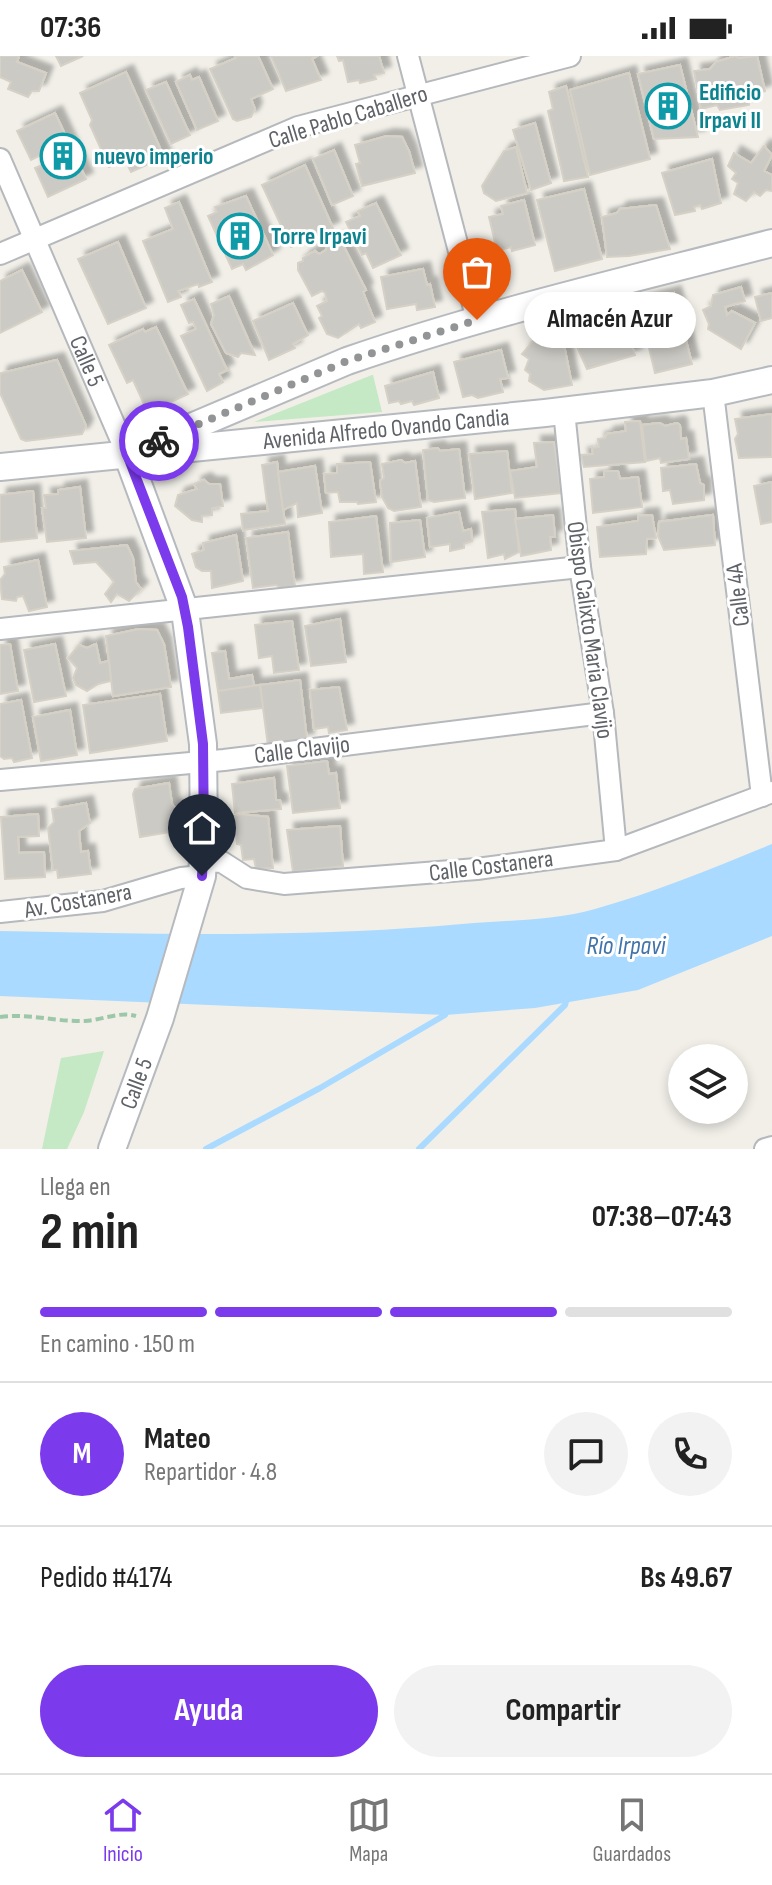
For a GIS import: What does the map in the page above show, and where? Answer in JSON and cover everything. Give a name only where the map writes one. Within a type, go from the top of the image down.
[{"type":"main road","points":[[127,454],[347,361],[477,320],[772,243]]},
{"type":"main road","name":"Avenida Alfredo Ovando Candia","points":[[0,467],[564,411],[713,393],[772,380]]},
{"type":"main road","name":"Calle 5","points":[[112,1149],[200,878],[203,761],[182,597],[127,454]]},
{"type":"street","points":[[408,56],[477,320]]},
{"type":"street","name":"Calle Pablo Caballero","points":[[0,254],[298,127],[570,56]]},
{"type":"street","name":"Calle 5","points":[[0,159],[127,454]]},
{"type":"street","name":"Calle 4A","points":[[713,393],[767,794]]},
{"type":"street","name":"Obispo Calixto Maria Clavijo","points":[[564,411],[580,567],[603,713],[616,850]]},
{"type":"street","points":[[0,629],[580,567]]},
{"type":"street","name":"Calle Clavijo","points":[[0,780],[203,761],[603,713]]},
{"type":"street","name":"Calle Costanera","points":[[200,878],[222,862],[247,878],[284,884],[477,869],[616,850],[767,794]]},
{"type":"street","name":"Av. Costanera","points":[[0,912],[103,901],[181,878],[200,878]]},
{"type":"street","points":[[765,1149],[772,1147]]},
{"type":"path","points":[[0,1017],[13,1015],[86,1021],[129,1014],[152,1019]]},
{"type":"green space","points":[[372,375],[382,412],[254,422]]},
{"type":"green space","points":[[104,1051],[84,1112],[67,1149],[42,1149],[61,1058]]},
{"type":"water","name":"Río Irpavi","points":[[772,844],[772,936],[638,990],[535,1008],[445,1015],[0,996],[0,931],[289,933],[546,918],[579,913],[640,895]]},
{"type":"building","points":[[0,56],[19,56],[17,62],[46,73],[39,91],[32,91],[28,97],[8,89],[11,82],[0,77]]},
{"type":"building","points":[[56,56],[83,56],[61,66]]},
{"type":"building","points":[[235,56],[258,56],[273,89],[251,99],[255,109],[251,117],[237,121],[233,119],[210,69]]},
{"type":"building","points":[[271,56],[317,56],[312,59],[321,80],[286,91]]},
{"type":"building","points":[[337,56],[379,56],[384,73],[374,75],[376,79],[360,83],[359,80],[348,82],[343,60],[339,61]]},
{"type":"building","points":[[735,56],[757,56],[765,91],[749,97],[749,105],[720,110],[717,105],[701,109],[694,71],[710,69],[716,62]]},
{"type":"building","name":"Edificio Irpavi II","points":[[680,65],[698,137],[654,139],[638,74]]},
{"type":"building","points":[[126,72],[164,157],[131,172],[125,160],[109,167],[80,93]]},
{"type":"building","points":[[629,73],[650,159],[590,175],[570,90]]},
{"type":"building","points":[[190,75],[192,80],[199,77],[218,121],[197,130],[176,82]]},
{"type":"building","points":[[166,82],[190,135],[171,144],[146,90]]},
{"type":"building","points":[[566,86],[588,177],[564,181],[548,111],[553,109],[549,92]]},
{"type":"building","name":"nuevo imperio","points":[[55,113],[86,179],[48,197],[35,168],[53,160],[49,151],[31,160],[17,131]]},
{"type":"building","points":[[535,123],[551,183],[531,190],[513,130]]},
{"type":"building","points":[[387,136],[402,137],[415,173],[362,186],[355,145]]},
{"type":"building","points":[[764,146],[772,155],[764,171],[772,175],[772,191],[766,190],[760,196],[754,192],[746,201],[734,194],[738,183],[732,179],[736,173],[728,166],[734,153],[751,163]]},
{"type":"building","points":[[516,147],[527,193],[496,201],[484,193],[482,186],[504,151]]},
{"type":"building","points":[[334,150],[353,196],[332,205],[313,159]]},
{"type":"building","points":[[712,159],[721,203],[702,209],[700,205],[694,207],[695,211],[675,215],[662,173]]},
{"type":"building","points":[[305,165],[333,228],[291,247],[262,185]]},
{"type":"building","points":[[584,189],[602,259],[555,271],[537,200]]},
{"type":"building","name":"Torre Irpavi","points":[[246,196],[273,255],[246,270],[243,264],[232,269],[208,216],[217,212],[215,207]]},
{"type":"building","points":[[524,200],[535,245],[497,251],[489,217],[503,214],[501,206]]},
{"type":"building","points":[[179,202],[212,282],[178,291],[181,297],[168,302],[143,241],[173,229],[165,208]]},
{"type":"building","points":[[376,203],[401,255],[373,268],[366,253],[362,255],[346,222],[360,216],[358,211]]},
{"type":"building","points":[[656,205],[670,249],[607,257],[602,217],[617,213],[620,209]]},
{"type":"building","points":[[340,239],[366,290],[363,292],[375,322],[361,328],[359,324],[338,338],[327,334],[319,318],[322,316],[317,306],[327,301],[325,293],[322,291],[312,296],[298,270],[298,263],[315,251],[319,254],[326,250],[327,245]]},
{"type":"building","points":[[118,242],[146,308],[108,324],[78,259]]},
{"type":"building","points":[[423,269],[435,307],[417,310],[416,304],[387,309],[381,277]]},
{"type":"building","points":[[22,270],[42,312],[0,333],[0,281]]},
{"type":"building","points":[[741,287],[745,301],[725,307],[727,315],[732,311],[755,323],[741,349],[708,329],[703,310],[711,306],[713,295]]},
{"type":"building","points":[[674,293],[692,364],[655,373],[638,302]]},
{"type":"building","points":[[772,293],[772,318],[761,321],[755,297]]},
{"type":"building","points":[[229,296],[255,355],[241,353],[238,357],[226,353],[211,324],[214,315],[211,304]]},
{"type":"building","points":[[194,299],[227,370],[219,374],[223,382],[207,391],[181,336],[196,329],[193,322],[189,323],[181,305]]},
{"type":"building","points":[[293,303],[308,335],[293,344],[295,348],[269,360],[253,321]]},
{"type":"building","points":[[623,318],[635,355],[587,369],[575,343],[591,339],[588,329]]},
{"type":"building","points":[[156,327],[188,394],[148,413],[133,380],[127,383],[109,345],[143,329],[145,332]]},
{"type":"building","points":[[562,335],[572,385],[544,390],[529,381],[530,374],[525,370],[529,359],[522,354],[533,341]]},
{"type":"building","points":[[501,350],[508,378],[500,379],[503,392],[478,398],[472,395],[463,397],[454,362]]},
{"type":"building","points":[[57,360],[86,426],[82,434],[26,441],[21,439],[0,393],[1,373]]},
{"type":"building","points":[[433,372],[439,398],[414,405],[412,401],[389,403],[385,386]]},
{"type":"building","points":[[772,414],[772,457],[739,458],[735,419]]},
{"type":"building","points":[[640,421],[645,462],[584,467],[581,455],[593,454],[592,448],[599,447],[598,439],[626,431],[625,422]]},
{"type":"building","points":[[660,423],[665,426],[680,425],[681,439],[686,438],[689,459],[661,463],[660,458],[646,461],[642,425]]},
{"type":"building","points":[[554,442],[561,493],[515,498],[510,471],[537,467],[534,443]]},
{"type":"building","points":[[438,448],[440,451],[459,449],[465,498],[428,500],[423,450]]},
{"type":"building","points":[[507,451],[512,493],[475,499],[469,454]]},
{"type":"building","points":[[401,460],[405,463],[415,461],[421,507],[394,511],[388,508],[382,497],[382,464]]},
{"type":"building","points":[[277,462],[285,524],[243,530],[241,514],[268,511],[262,465]]},
{"type":"building","points":[[370,462],[376,502],[340,502],[338,492],[326,493],[324,474],[337,473],[337,464]]},
{"type":"building","points":[[696,464],[700,483],[704,485],[704,500],[673,504],[670,490],[663,491],[661,468]]},
{"type":"building","points":[[315,466],[322,513],[298,517],[297,503],[283,510],[278,472]]},
{"type":"building","points":[[604,471],[618,471],[620,479],[638,477],[642,507],[593,513],[590,479],[604,477]]},
{"type":"building","points":[[204,480],[209,484],[220,484],[223,506],[212,508],[212,515],[202,516],[202,522],[192,520],[175,506],[178,495],[197,489],[194,484]]},
{"type":"building","points":[[772,482],[772,522],[761,524],[754,486]]},
{"type":"building","points":[[80,487],[86,538],[47,542],[42,508],[46,508],[44,495]]},
{"type":"building","points":[[33,491],[37,538],[0,542],[0,495]]},
{"type":"building","points":[[515,509],[519,552],[505,559],[504,554],[488,558],[482,512]]},
{"type":"building","points":[[459,512],[463,531],[471,529],[472,541],[464,544],[464,548],[450,551],[450,544],[430,547],[427,518]]},
{"type":"building","points":[[553,515],[555,537],[550,537],[551,550],[521,556],[515,519]]},
{"type":"building","points":[[652,515],[656,538],[647,539],[646,554],[600,557],[597,527],[638,521],[638,516]]},
{"type":"building","points":[[713,515],[715,545],[664,550],[658,536],[659,522]]},
{"type":"building","points":[[376,516],[383,572],[364,574],[363,554],[331,557],[329,522]]},
{"type":"building","points":[[420,520],[425,557],[391,562],[390,523]]},
{"type":"building","points":[[288,532],[295,586],[253,588],[246,538]]},
{"type":"building","points":[[236,535],[243,581],[212,588],[211,571],[196,567],[192,554],[204,550],[203,543]]},
{"type":"building","points":[[127,545],[133,558],[136,582],[141,589],[129,601],[117,594],[111,602],[105,594],[114,582],[96,562],[74,564],[70,551]]},
{"type":"building","points":[[38,560],[47,607],[29,611],[23,596],[17,597],[16,601],[2,599],[0,580],[5,574],[4,567]]},
{"type":"building","points":[[340,619],[346,662],[311,666],[305,626]]},
{"type":"building","points":[[292,621],[299,670],[274,673],[272,656],[259,658],[255,625]]},
{"type":"building","points":[[139,629],[157,630],[164,644],[171,687],[113,696],[106,636]]},
{"type":"building","points":[[10,644],[18,691],[0,694],[0,645]]},
{"type":"building","points":[[55,644],[66,696],[34,702],[24,650]]},
{"type":"building","points":[[96,644],[100,663],[109,661],[111,681],[87,691],[76,685],[73,678],[77,668],[68,658],[79,645],[87,648]]},
{"type":"building","points":[[225,651],[229,679],[252,675],[254,686],[218,691],[212,653]]},
{"type":"building","points":[[300,680],[307,740],[268,746],[260,685]]},
{"type":"building","points":[[260,685],[263,708],[221,713],[218,691]]},
{"type":"building","points":[[339,687],[347,730],[329,733],[328,727],[314,729],[310,690]]},
{"type":"building","points":[[160,694],[167,741],[90,753],[83,705]]},
{"type":"building","points":[[21,700],[32,758],[14,762],[12,758],[0,756],[0,704]]},
{"type":"building","points":[[70,710],[77,755],[41,761],[33,717]]},
{"type":"building","points":[[327,761],[329,774],[336,773],[340,808],[293,813],[287,766]]},
{"type":"building","points":[[274,778],[276,800],[280,800],[281,809],[235,813],[232,784]]},
{"type":"building","points":[[169,783],[172,804],[177,810],[174,819],[176,831],[140,837],[133,794],[135,789]]},
{"type":"building","points":[[86,803],[90,823],[79,831],[81,852],[88,851],[91,874],[58,878],[57,870],[53,870],[48,828],[54,822],[52,809]]},
{"type":"building","points":[[38,814],[39,836],[18,837],[19,853],[44,852],[45,877],[5,879],[1,817]]},
{"type":"building","points":[[234,816],[268,817],[273,868],[256,869],[254,859],[243,860],[241,845],[237,844]]},
{"type":"building","points":[[340,826],[343,866],[293,872],[287,830]]},
{"type":"waterway","points":[[419,1149],[565,1005],[567,998]]},
{"type":"waterway","points":[[206,1149],[320,1088],[445,1015],[448,1009]]},
{"type":"way so far","points":[[159,441],[347,361],[477,320]]},
{"type":"place","name":"Edificio Irpavi II","points":[[668,106]]},
{"type":"place","name":"nuevo imperio","points":[[63,156]]},
{"type":"place","name":"Torre Irpavi","points":[[240,236]]},
{"type":"place","name":"Almacén Azur","points":[[477,320]]},
{"type":"route","points":[[159,441],[127,454],[182,597],[188,627],[203,744],[202,876]]}]
